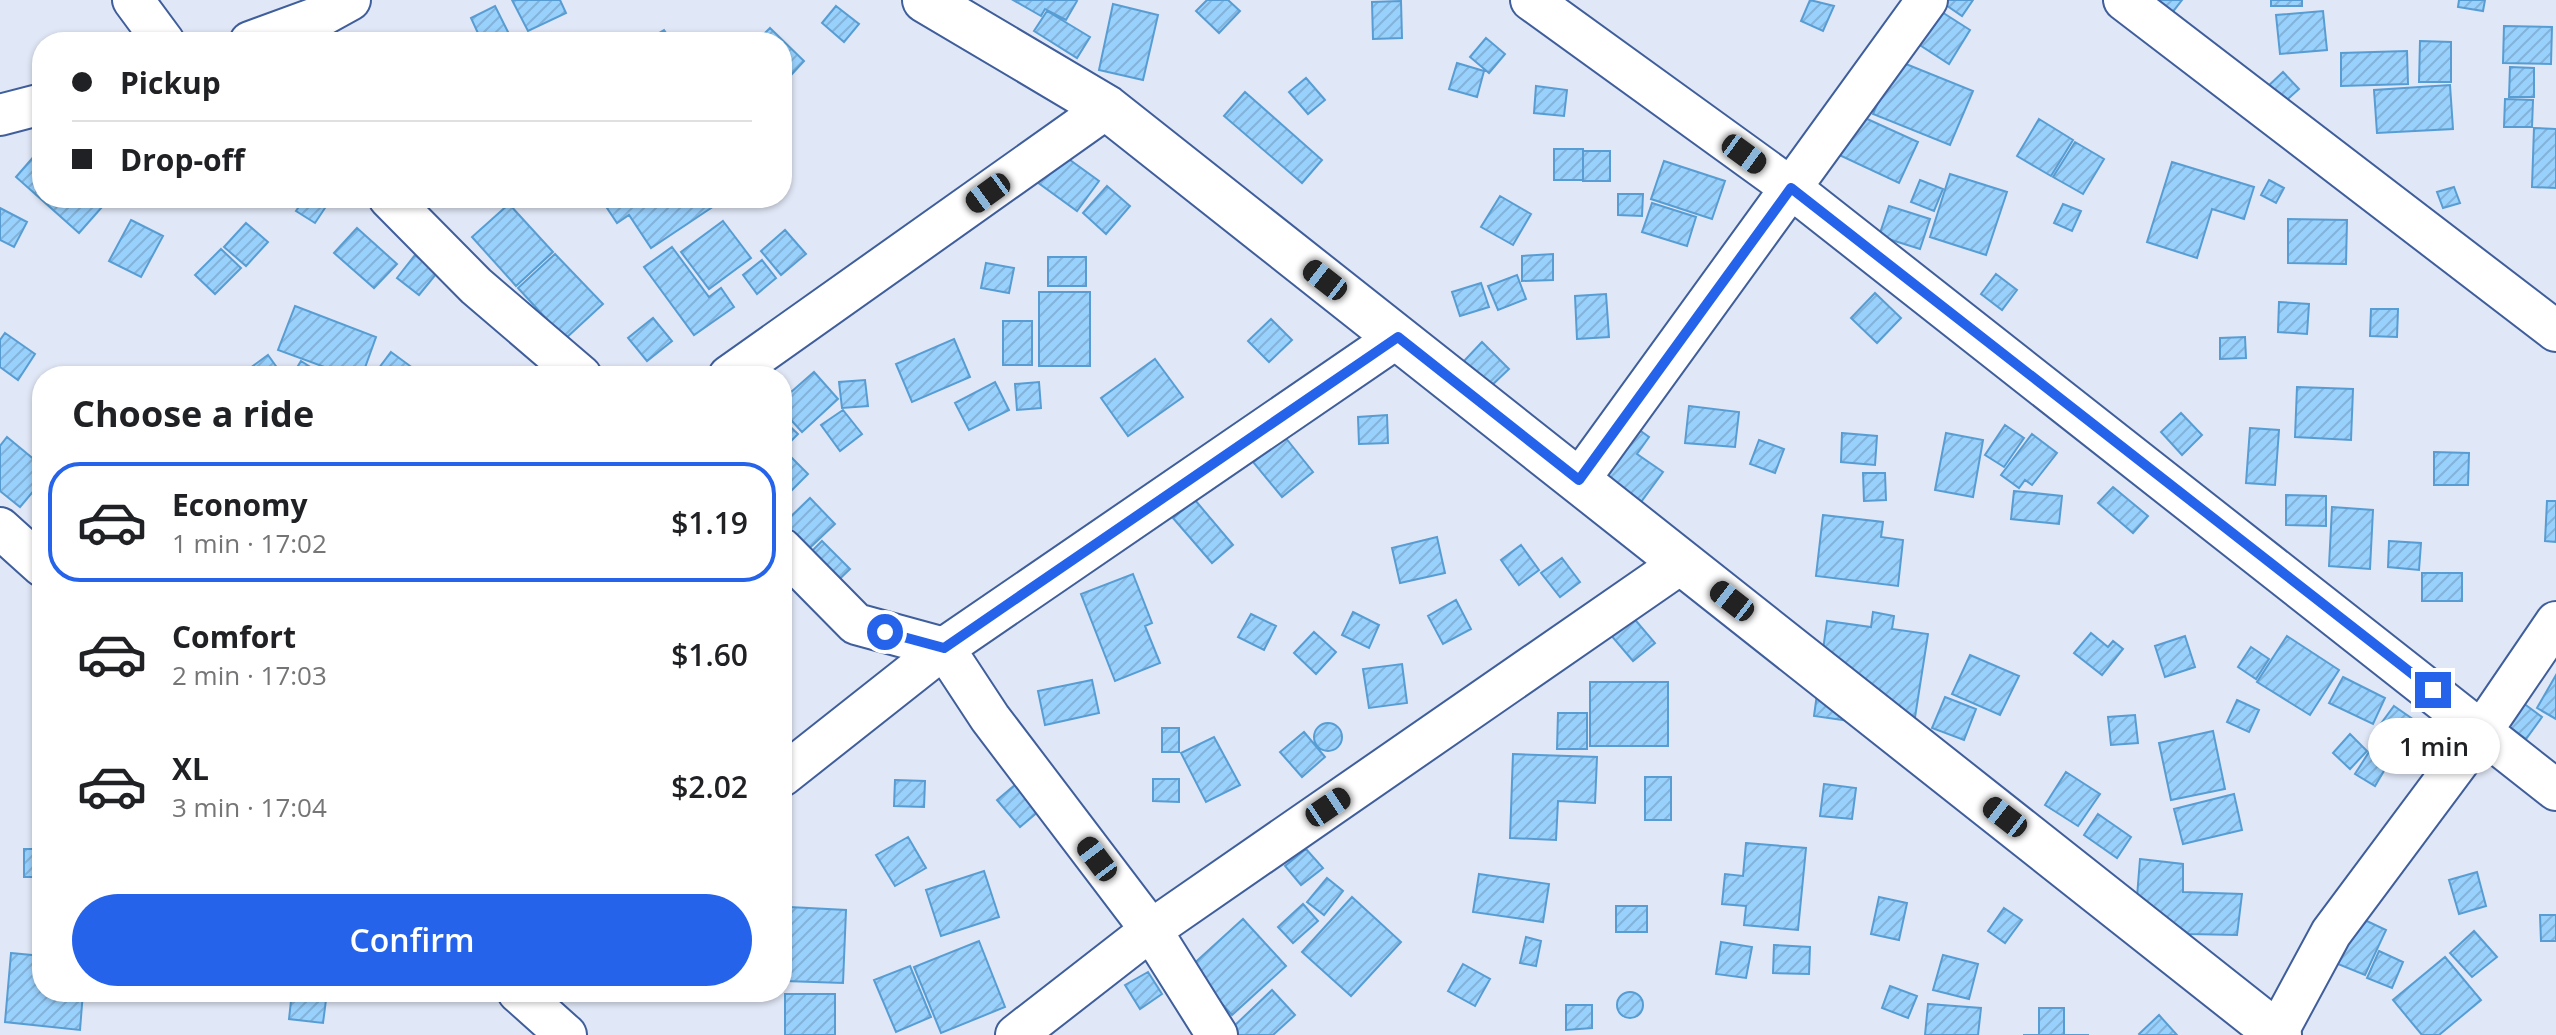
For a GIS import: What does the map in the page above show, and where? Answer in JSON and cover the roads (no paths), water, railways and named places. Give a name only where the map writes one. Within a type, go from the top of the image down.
[{"type":"street","points":[[133,0],[157,32]]},
{"type":"street","points":[[277,32],[321,16],[350,0]]},
{"type":"street","points":[[925,0],[1107,108],[2278,1034],[2331,933],[2483,729],[2556,622]]},
{"type":"street","points":[[1531,0],[1791,188],[2483,729],[2556,790]]},
{"type":"street","points":[[1579,480],[1927,0]]},
{"type":"street","points":[[2124,0],[2556,331]]},
{"type":"street","points":[[0,115],[32,107]]},
{"type":"street","points":[[743,366],[1107,108]]},
{"type":"street","points":[[399,208],[476,286],[569,366]]},
{"type":"street","points":[[792,768],[944,648],[1398,337]]},
{"type":"street","points":[[0,528],[32,557]]},
{"type":"street","points":[[792,559],[856,624],[944,648],[990,718],[1151,930],[1217,1035]]},
{"type":"street","points":[[1016,1035],[1151,930],[1683,562]]},
{"type":"street","points":[[529,1002],[566,1035]]}]
